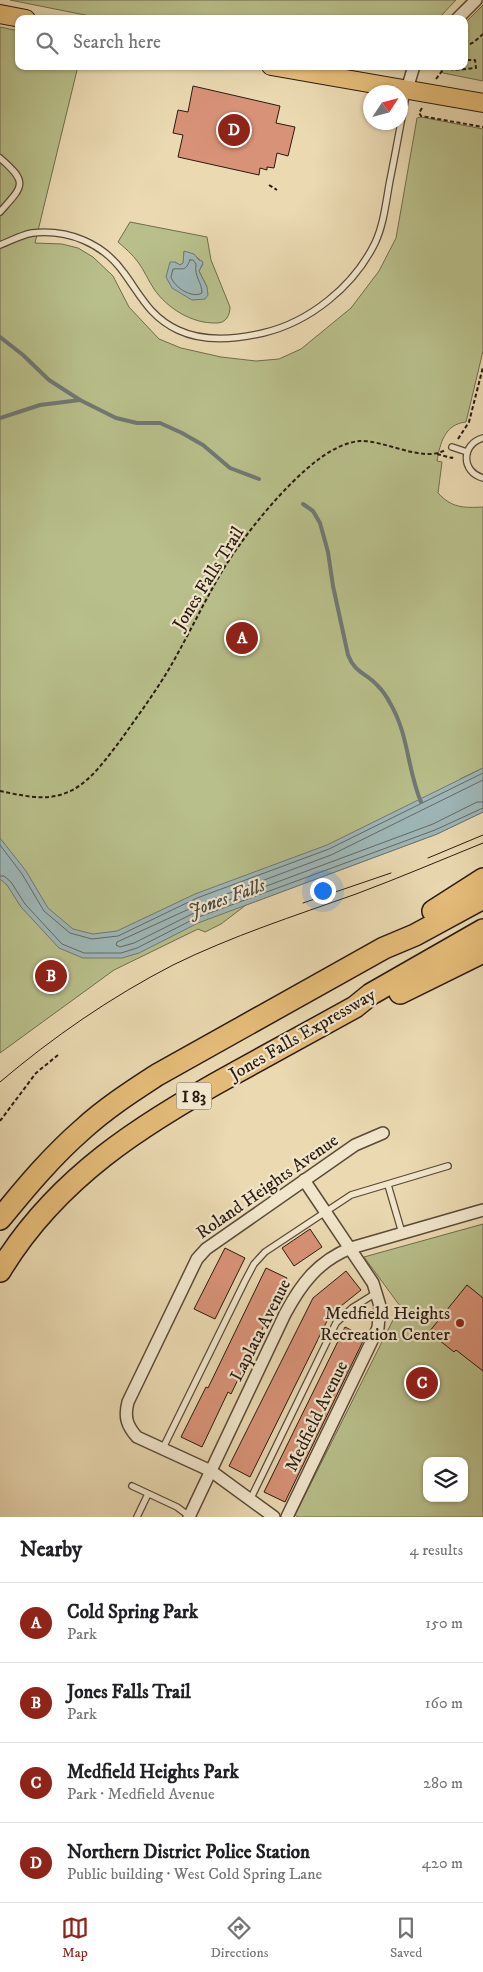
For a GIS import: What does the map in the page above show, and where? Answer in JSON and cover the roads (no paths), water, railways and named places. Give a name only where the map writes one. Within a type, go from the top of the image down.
[{"type":"highway","points":[[384,948],[410,926],[483,879]]},
{"type":"highway","name":"Jones Falls Expressway","points":[[0,1219],[44,1167],[83,1128],[122,1097],[157,1075],[384,948],[415,935],[483,898]]},
{"type":"highway","name":"Jones Falls Expressway","points":[[0,1271],[36,1219],[72,1182],[101,1157],[143,1126],[355,1007],[370,994],[483,930]]},
{"type":"highway","points":[[355,1007],[369,1006],[385,1000],[483,952]]},
{"type":"main road","points":[[0,14],[15,17]]},
{"type":"main road","points":[[295,70],[383,85]]},
{"type":"main road","points":[[408,89],[483,104]]},
{"type":"street","points":[[461,15],[476,0]]},
{"type":"street","points":[[408,86],[413,70]]},
{"type":"street","name":"Roland Heights Avenue","points":[[274,1517],[211,1471],[137,1437],[130,1430],[126,1422],[125,1412],[128,1402],[197,1260],[216,1240],[355,1145],[383,1134]]},
{"type":"street","name":"Medfield Avenue","points":[[287,1517],[378,1328],[380,1306],[373,1283],[304,1180]]},
{"type":"street","name":"Laplata Avenue","points":[[190,1517],[272,1340],[297,1291],[318,1267],[335,1255],[351,1248],[483,1210]]},
{"type":"lane","points":[[0,245],[30,233],[62,233],[81,239],[100,248],[114,260],[147,307],[162,321],[178,330],[198,336],[219,338],[246,337],[271,331],[300,319],[330,298],[348,282],[375,242],[386,205],[400,130]]},
{"type":"lane","points":[[0,158],[15,171],[20,183],[19,189],[1,209]]},
{"type":"lane","points":[[483,438],[473,442],[467,452],[466,463],[469,469],[477,476],[483,478]]},
{"type":"lane","points":[[450,447],[467,452]]},
{"type":"lane","points":[[163,1448],[254,1264],[265,1252],[351,1194],[388,1185],[448,1166]]},
{"type":"lane","points":[[388,1185],[402,1233]]},
{"type":"lane","points":[[250,1500],[336,1322],[352,1308],[376,1293]]},
{"type":"lane","points":[[132,1486],[177,1507],[190,1517]]},
{"type":"lane","points":[[137,1517],[148,1494]]},
{"type":"water","points":[[184,251],[194,254],[203,263],[199,271],[207,287],[208,295],[205,299],[192,300],[172,288],[166,277],[170,262],[180,265],[183,263]]},
{"type":"water","name":"Jones Falls","points":[[483,768],[483,812],[437,834],[198,923],[139,953],[122,958],[83,958],[59,948],[21,907],[7,885],[0,879],[0,838],[26,871],[48,908],[73,929],[93,934],[117,931],[195,894],[327,845]]},
{"type":"waterway","points":[[0,337],[23,355],[49,380],[80,400],[116,418],[137,423],[160,423],[203,445],[230,468],[259,479]]},
{"type":"waterway","points":[[0,418],[40,405],[80,400]]},
{"type":"waterway","points":[[303,504],[313,511],[320,523],[328,552],[333,586],[348,655],[357,669],[383,691],[396,715],[421,802]]},
{"type":"tram line","points":[[428,858],[483,835]]},
{"type":"tram line","points":[[0,1082],[41,1049],[105,1004],[173,965],[240,936],[372,888],[483,843]]},
{"type":"tram line","points":[[303,903],[391,873]]},
{"type":"place","name":"Northern District Police Station","points":[[234,130]]},
{"type":"place","name":"Cold Spring Park","points":[[242,638]]},
{"type":"place","name":"Jones Falls Trail","points":[[51,976]]},
{"type":"place","name":"Medfield Heights Recreation Center","points":[[460,1323]]},
{"type":"place","name":"Medfield Heights Park","points":[[422,1383]]}]
